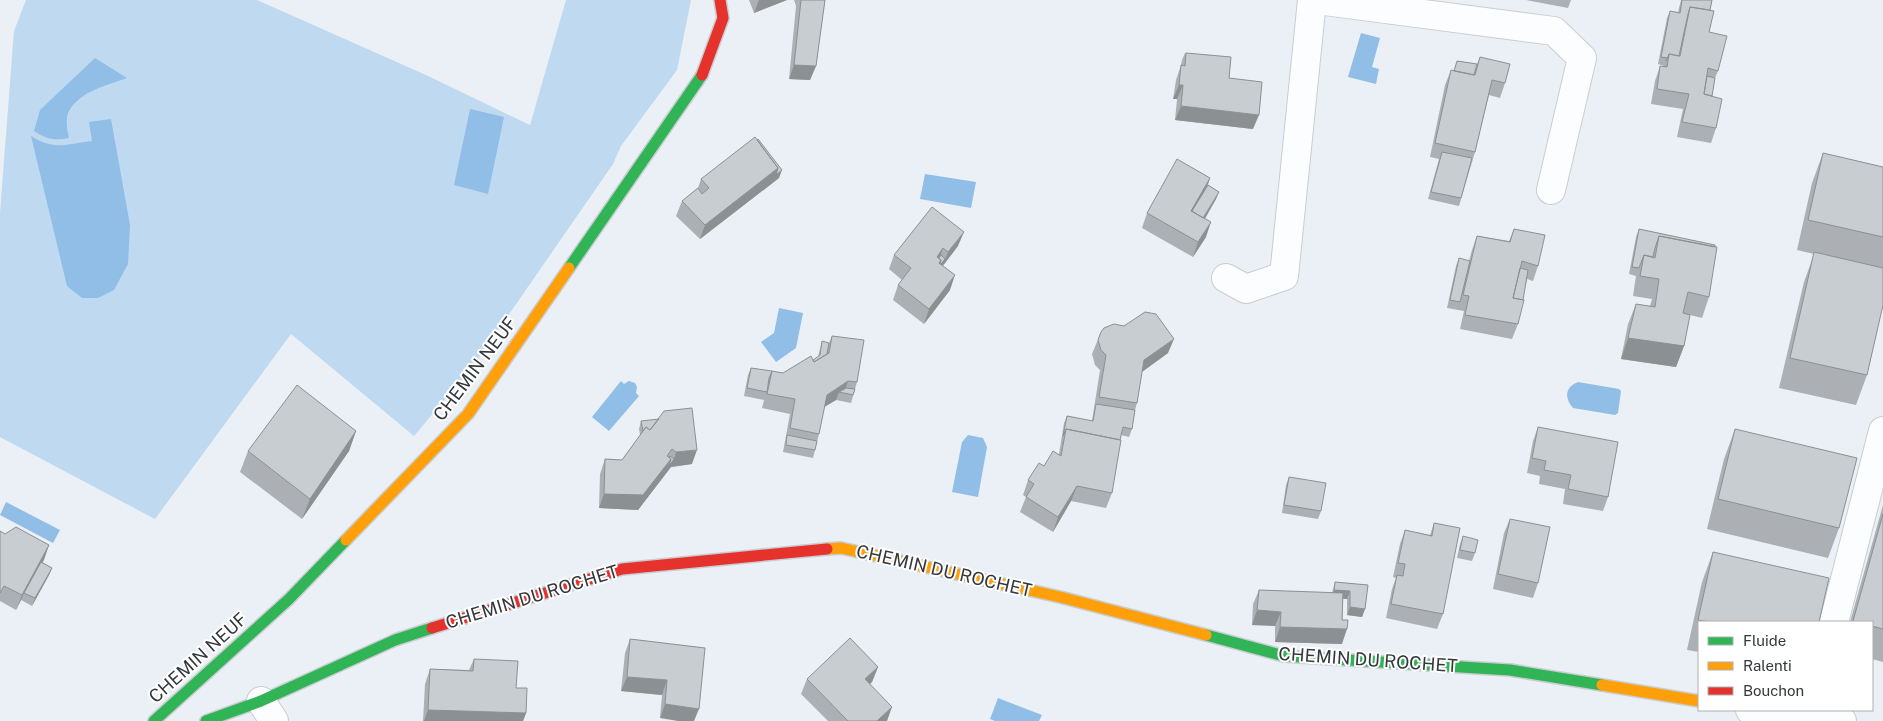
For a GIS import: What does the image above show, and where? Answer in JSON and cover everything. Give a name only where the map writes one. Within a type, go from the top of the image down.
[{"type":"street","name":"CHEMIN NEUF","points":[[154,721],[289,599],[468,414],[702,76],[723,18],[720,0]]},
{"type":"street","points":[[1226,278],[1246,289],[1284,276],[1312,0]]},
{"type":"street","points":[[1317,0],[1554,31],[1582,58],[1551,190]]},
{"type":"street","points":[[1834,621],[1883,432]]},
{"type":"street","name":"CHEMIN DU ROCHET","points":[[206,721],[268,711],[394,640],[622,569],[841,548],[1060,597],[1284,656],[1510,670],[1698,701]]},
{"type":"street","points":[[1756,711],[1784,716],[1829,715]]},
{"type":"shaded area","points":[[26,0],[257,0],[426,75],[530,125],[566,0],[691,0],[677,70],[621,146],[613,164],[474,365],[414,436],[291,334],[155,519],[0,437],[0,213],[14,31]]},
{"type":"water","points":[[1361,33],[1380,38],[1372,67],[1379,69],[1376,84],[1348,77]]},
{"type":"water","points":[[95,58],[127,78],[103,86],[80,98],[74,104],[67,117],[69,138],[50,139],[34,131],[40,110]]},
{"type":"water","points":[[470,109],[504,117],[488,194],[454,185]]},
{"type":"water","points":[[111,119],[130,225],[128,264],[114,290],[98,298],[82,298],[67,286],[31,136],[39,141],[54,145],[92,141],[89,122]]},
{"type":"water","points":[[925,174],[976,182],[971,208],[920,199]]},
{"type":"water","points":[[779,308],[803,313],[796,348],[776,362],[761,342],[774,333]]},
{"type":"water","points":[[621,381],[624,384],[629,381],[635,383],[637,387],[636,393],[639,396],[609,431],[592,417]]},
{"type":"water","points":[[1578,382],[1619,389],[1621,391],[1618,413],[1615,415],[1573,408],[1568,400],[1567,393],[1570,387]]},
{"type":"water","points":[[968,435],[983,438],[987,447],[978,497],[952,492],[962,442]]},
{"type":"water","points":[[6,502],[60,530],[53,543],[0,515]]},
{"type":"water","points":[[998,698],[1042,715],[1039,721],[995,721],[990,719]]},
{"type":"building","points":[[801,0],[825,0],[816,66],[794,65]]},
{"type":"building","points":[[1682,0],[1712,0],[1710,10],[1690,7],[1679,56],[1669,54],[1666,61],[1667,58],[1661,57],[1670,11],[1680,13]]},
{"type":"building","points":[[1690,7],[1714,11],[1709,32],[1727,36],[1718,71],[1708,68],[1704,94],[1722,99],[1716,128],[1682,122],[1689,94],[1657,89],[1660,66],[1667,67],[1669,54],[1680,56]]},
{"type":"building","points":[[1186,53],[1231,57],[1229,78],[1262,82],[1259,115],[1181,106],[1183,85],[1179,85],[1181,65],[1185,66]]},
{"type":"building","points":[[1480,57],[1510,64],[1505,83],[1492,80],[1475,152],[1435,143],[1451,70],[1475,75]]},
{"type":"building","points":[[1457,61],[1477,64],[1474,75],[1454,71]]},
{"type":"building","points":[[1707,76],[1715,78],[1712,96],[1704,94]]},
{"type":"building","points":[[755,137],[778,168],[705,225],[682,201],[698,188],[702,194],[709,188],[701,179]]},
{"type":"building","points":[[758,139],[782,170],[776,175],[778,168]]},
{"type":"building","points":[[1442,152],[1472,158],[1461,198],[1431,192]]},
{"type":"building","points":[[1823,153],[1883,167],[1883,237],[1808,220]]},
{"type":"building","points":[[1177,159],[1210,178],[1191,211],[1211,222],[1198,242],[1147,213]]},
{"type":"building","points":[[1208,185],[1219,192],[1203,218],[1192,211]]},
{"type":"building","points":[[932,207],[964,232],[948,252],[943,248],[937,257],[941,260],[939,263],[955,275],[929,309],[898,285],[911,268],[894,255]]},
{"type":"building","points":[[1514,229],[1545,235],[1538,266],[1522,261],[1513,298],[1524,300],[1518,324],[1465,315],[1469,296],[1463,295],[1477,236],[1510,242]]},
{"type":"building","points":[[1639,229],[1715,245],[1715,247],[1659,236],[1653,257],[1644,255],[1639,268],[1632,267]]},
{"type":"building","points":[[1659,236],[1717,247],[1709,297],[1688,292],[1683,313],[1690,315],[1684,346],[1628,338],[1636,304],[1655,307],[1659,279],[1640,276],[1644,255],[1655,258]]},
{"type":"building","points":[[1814,252],[1883,268],[1883,305],[1867,375],[1790,358]]},
{"type":"building","points":[[941,255],[945,259],[940,264],[941,260],[939,258]]},
{"type":"building","points":[[1459,258],[1470,261],[1460,302],[1450,300]]},
{"type":"building","points":[[1520,268],[1528,270],[1523,300],[1513,298]]},
{"type":"building","points":[[1145,312],[1156,314],[1174,339],[1144,360],[1137,403],[1099,397],[1106,355],[1101,350],[1098,340],[1101,332],[1104,328],[1114,324],[1124,326]]},
{"type":"building","points":[[832,336],[864,340],[857,382],[848,381],[827,395],[819,434],[790,428],[795,399],[767,394],[772,371],[783,373],[811,356],[814,362],[829,353]]},
{"type":"building","points":[[822,341],[829,343],[827,354],[814,362],[813,360],[820,355]]},
{"type":"building","points":[[751,368],[772,371],[767,392],[747,388]]},
{"type":"building","points":[[297,385],[356,431],[310,499],[248,451]]},
{"type":"building","points":[[846,388],[855,389],[853,395],[839,392]]},
{"type":"building","points":[[1096,404],[1135,410],[1132,429],[1123,427],[1120,440],[1066,429],[1063,436],[1067,416],[1093,421]]},
{"type":"building","points":[[692,408],[697,450],[676,452],[672,449],[667,456],[671,459],[643,495],[604,494],[605,459],[622,460],[646,427],[650,430],[664,411]]},
{"type":"building","points":[[659,419],[650,430],[646,427],[643,431],[641,421]]},
{"type":"building","points":[[1538,427],[1618,442],[1608,497],[1568,489],[1571,475],[1544,470],[1546,461],[1532,458]]},
{"type":"building","points":[[1066,429],[1121,440],[1112,493],[1077,486],[1058,517],[1026,497],[1034,484],[1028,480],[1039,463],[1044,466],[1053,451],[1061,456]]},
{"type":"building","points":[[1735,429],[1857,458],[1839,528],[1718,499]]},
{"type":"building","points":[[787,435],[817,441],[815,450],[786,445]]},
{"type":"building","points":[[670,456],[674,459],[669,466],[671,459]]},
{"type":"building","points":[[1289,477],[1326,483],[1321,511],[1284,505]]},
{"type":"building","points":[[1883,514],[1883,629],[1873,626],[1873,621],[1853,621]]},
{"type":"building","points":[[1510,519],[1550,527],[1538,583],[1498,574]]},
{"type":"building","points":[[1434,523],[1460,528],[1443,614],[1391,604],[1397,575],[1403,576],[1405,564],[1398,563],[1405,530],[1432,536]]},
{"type":"building","points":[[16,527],[49,545],[22,595],[4,586],[0,593],[0,531],[5,534]]},
{"type":"building","points":[[1463,536],[1478,540],[1475,553],[1460,550]]},
{"type":"building","points":[[1713,552],[1829,578],[1819,621],[1698,620]]},
{"type":"building","points":[[41,562],[52,568],[35,598],[24,593]]},
{"type":"building","points":[[1335,582],[1368,585],[1365,609],[1350,607],[1350,591],[1334,590]]},
{"type":"building","points":[[1259,590],[1343,593],[1342,620],[1348,620],[1347,629],[1280,627],[1281,612],[1257,610]]},
{"type":"building","points":[[850,638],[878,667],[865,679],[892,707],[877,721],[848,721],[807,679]]},
{"type":"building","points":[[630,639],[705,648],[699,709],[665,704],[667,680],[627,677]]},
{"type":"building","points":[[474,659],[518,661],[516,688],[527,688],[526,713],[428,710],[430,669],[473,671]]},
{"type":"traffic: fast","points":[[569,268],[702,75]]},
{"type":"traffic: fast","points":[[154,721],[289,599],[346,540]]},
{"type":"traffic: fast","points":[[206,721],[261,701],[395,640],[432,628]]},
{"type":"traffic: fast","points":[[1206,635],[1284,656],[1510,670],[1602,685]]},
{"type":"traffic: slow","points":[[346,540],[468,414],[569,268]]},
{"type":"traffic: slow","points":[[827,549],[841,548],[1060,597],[1206,635]]},
{"type":"traffic: slow","points":[[1602,685],[1698,701]]},
{"type":"traffic: jam","points":[[702,75],[723,18],[720,0]]},
{"type":"traffic: jam","points":[[432,628],[622,569],[827,549]]}]
